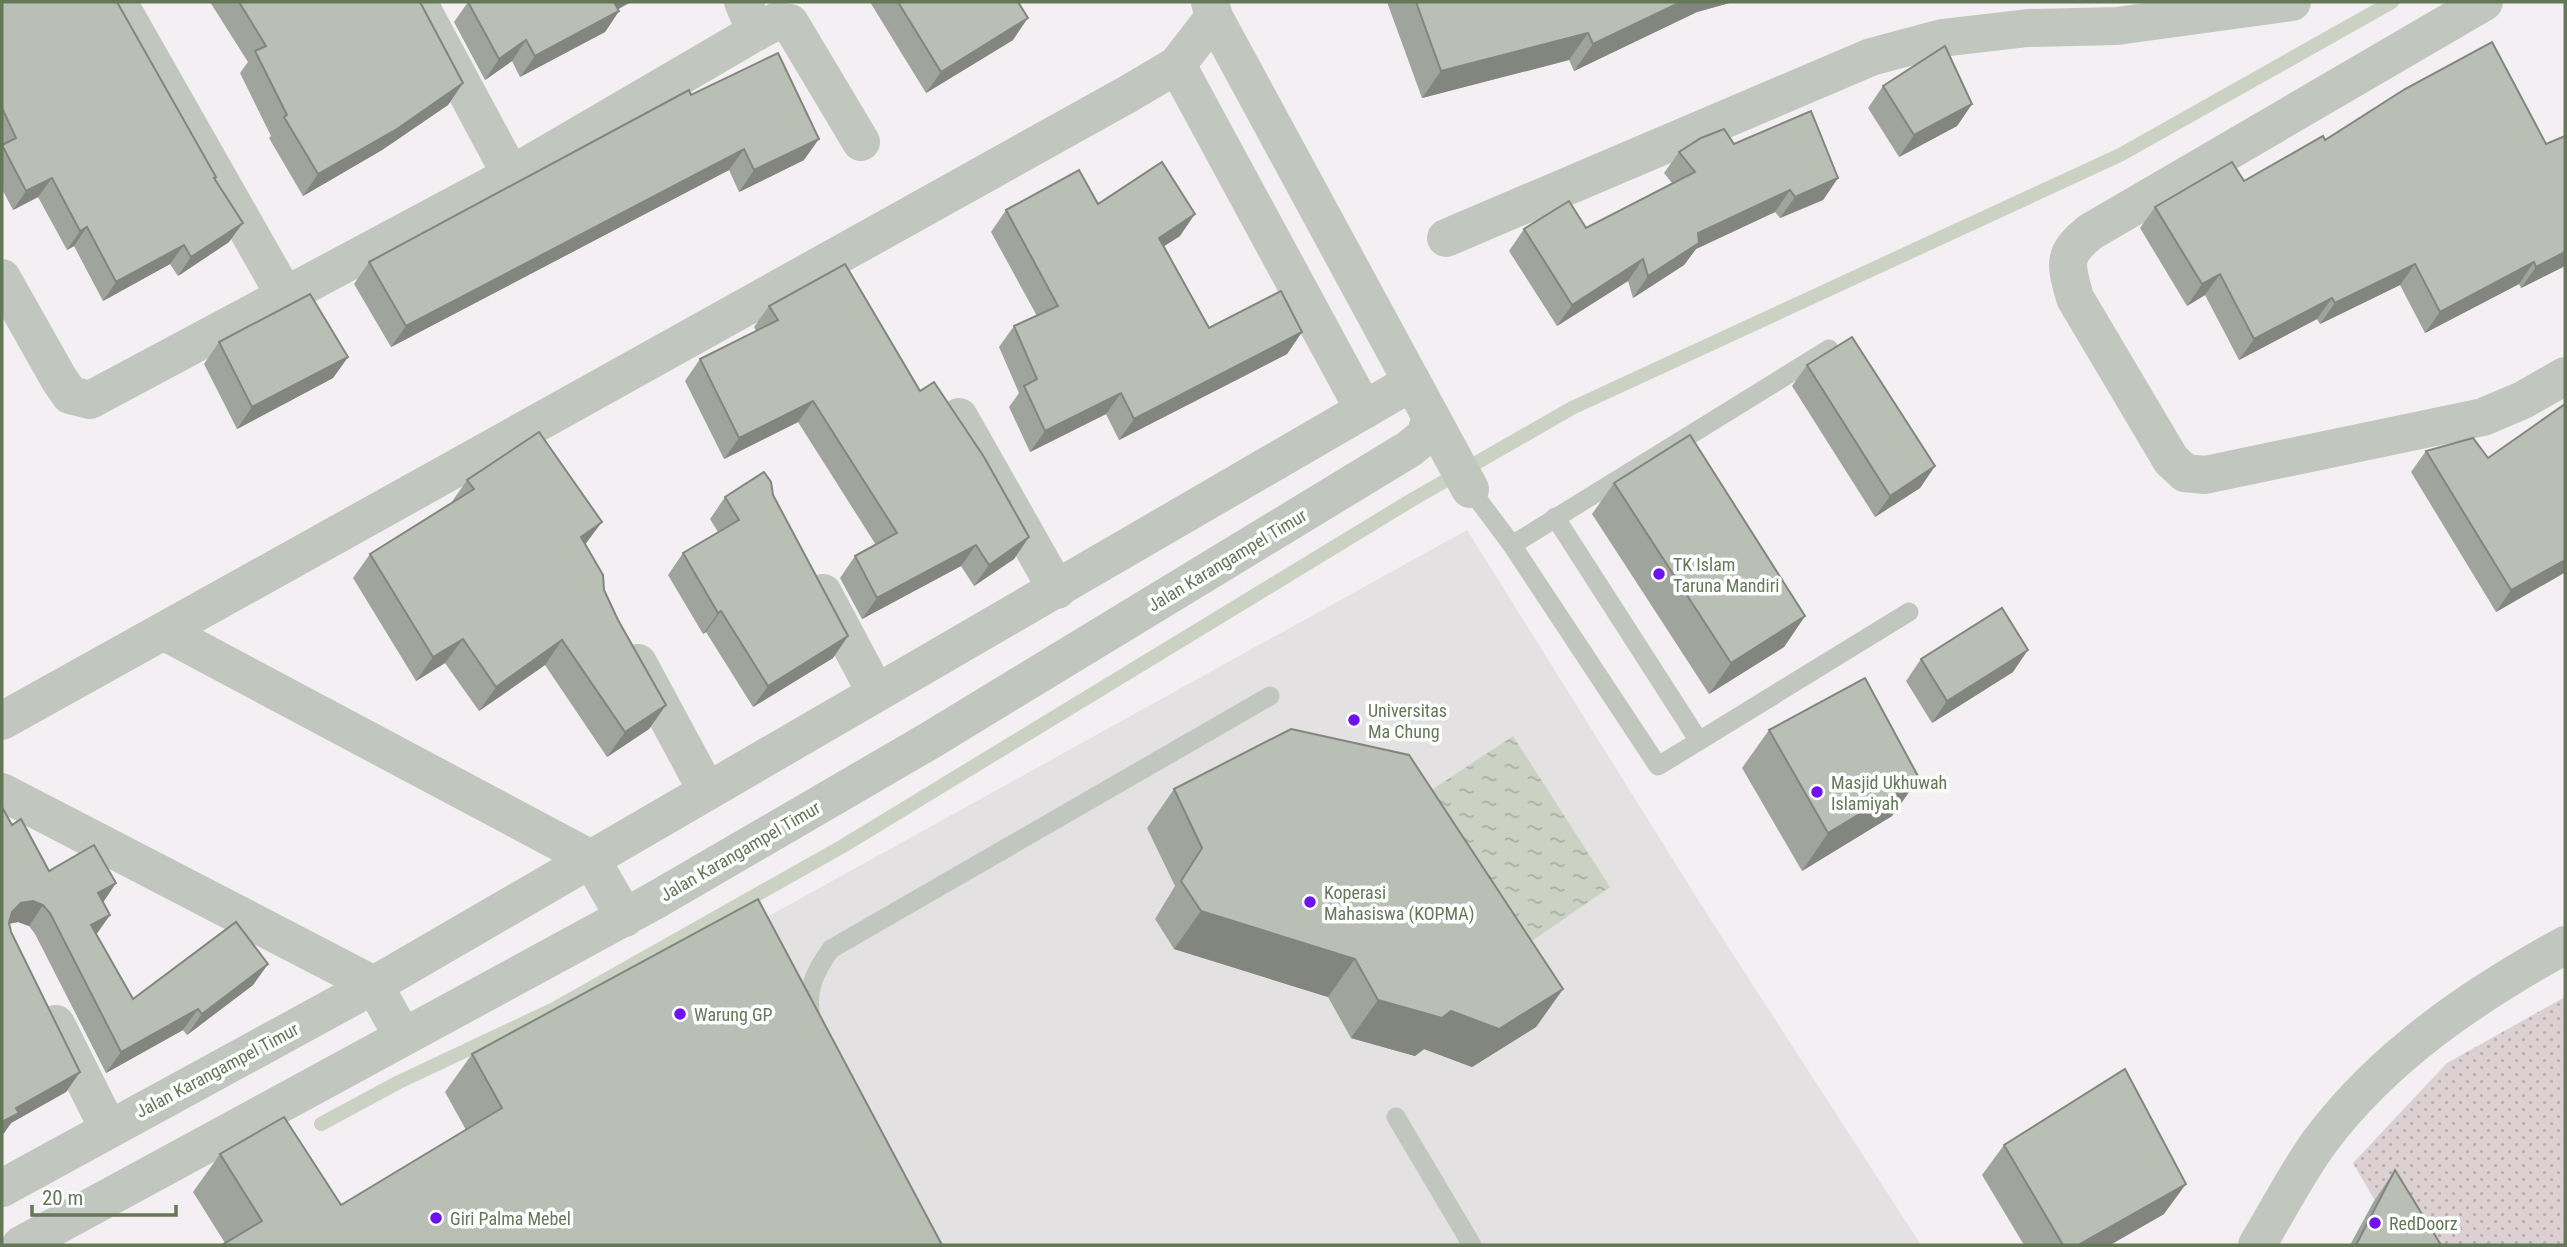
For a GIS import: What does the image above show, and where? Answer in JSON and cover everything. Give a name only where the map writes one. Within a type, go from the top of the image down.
[{"type":"street","points":[[118,2],[284,294]]},
{"type":"street","points":[[418,2],[511,175]]},
{"type":"street","points":[[1446,238],[1871,57],[2022,15],[2117,26],[2292,2]]},
{"type":"street","points":[[2484,2],[2090,232],[2071,248],[2067,268],[2075,298],[2171,460],[2185,473],[2205,475],[2483,417],[2523,400],[2565,376]]},
{"type":"street","points":[[2,721],[1177,65],[1212,9],[1438,434],[1470,489]]},
{"type":"street","points":[[2,278],[59,379],[71,395],[90,400],[511,175],[749,17],[790,23],[861,142]]},
{"type":"street","points":[[1177,65],[1364,410]]},
{"type":"street","name":"Jalan Karangampel Timur","points":[[2,1188],[374,985],[1412,382]]},
{"type":"street","points":[[958,417],[1057,590]]},
{"type":"street","name":"Jalan Karangampel Timur","points":[[21,1245],[625,918],[929,741],[1409,449],[1425,436],[1438,434]]},
{"type":"street","points":[[808,565],[876,693]]},
{"type":"street","points":[[619,628],[707,791]]},
{"type":"street","points":[[165,632],[592,859],[625,918]]},
{"type":"street","points":[[2,792],[374,985],[403,1037]]},
{"type":"street","points":[[2257,1245],[2320,1141],[2374,1081],[2437,1025],[2501,980],[2565,945]]},
{"type":"street","points":[[41,993],[108,1128]]},
{"type":"lane","points":[[1512,545],[1829,349]]},
{"type":"lane","points":[[1470,489],[1512,545],[1658,766],[1909,612]]},
{"type":"lane","points":[[1555,517],[1699,741]]},
{"type":"lane","points":[[816,1036],[809,1012],[809,992],[816,969],[831,948],[1270,696]]},
{"type":"lane","points":[[1396,1117],[1472,1245]]},
{"type":"shaded area","name":"Universitas Ma Chung","points":[[1467,530],[1705,911],[1921,1245],[895,1245],[731,937]]},
{"type":"shaded area","points":[[2565,997],[2565,1245],[2401,1245],[2353,1163],[2447,1063]]},
{"type":"water","points":[[1513,736],[1610,887],[1516,952],[1421,797]]},
{"type":"building","points":[[2,2],[117,2],[216,177],[214,178],[243,223],[191,257],[184,245],[116,282],[87,227],[80,231],[52,178],[26,191],[2,145],[16,138],[2,108]]},
{"type":"building","points":[[239,2],[420,2],[463,83],[397,129],[318,174],[284,117],[287,115],[255,51],[266,46]]},
{"type":"building","points":[[468,2],[614,2],[619,11],[535,56],[526,40],[499,59]]},
{"type":"building","points":[[898,2],[1018,2],[1028,18],[941,72]]},
{"type":"building","points":[[1416,2],[1681,2],[1593,44],[1588,33],[1441,71]]},
{"type":"building","points":[[2492,42],[2546,144],[2565,136],[2565,252],[2536,267],[2534,262],[2440,312],[2415,264],[2335,303],[2332,298],[2254,339],[2220,274],[2202,284],[2155,207],[2232,162],[2244,181],[2323,136],[2325,140],[2405,89]]},
{"type":"building","points":[[1945,46],[1972,104],[1914,135],[1883,86]]},
{"type":"building","points":[[778,53],[819,139],[754,170],[744,149],[406,326],[369,262],[689,90],[691,95]]},
{"type":"building","points":[[1811,111],[1838,178],[1795,197],[1790,190],[1698,233],[1699,243],[1648,276],[1643,259],[1572,305],[1524,229],[1569,201],[1586,228],[1695,172],[1679,152],[1701,138],[1724,129],[1734,144]]},
{"type":"building","points":[[1162,162],[1195,214],[1159,238],[1209,328],[1281,291],[1302,332],[1134,419],[1121,393],[1045,431],[1024,386],[1037,379],[1014,326],[1058,306],[1006,210],[1079,170],[1098,204]]},
{"type":"building","points":[[845,264],[920,391],[934,382],[984,457],[1029,537],[989,565],[976,545],[877,598],[855,556],[897,533],[813,401],[739,438],[700,359],[778,320],[769,306]]},
{"type":"building","points":[[310,294],[348,357],[252,407],[219,342]]},
{"type":"building","points":[[1852,337],[1935,466],[1890,496],[1807,365]]},
{"type":"building","points":[[2565,404],[2565,560],[2511,590],[2426,451],[2473,438],[2488,458]]},
{"type":"building","points":[[539,432],[602,522],[581,537],[603,575],[604,590],[618,620],[666,705],[625,732],[562,640],[496,687],[463,639],[433,657],[370,554],[474,489],[467,480]]},
{"type":"building","points":[[1690,435],[1805,616],[1731,663],[1614,483]]},
{"type":"building","points":[[764,472],[771,482],[773,495],[848,636],[768,686],[721,611],[718,613],[683,553],[739,520],[725,497]]},
{"type":"building","points":[[2002,608],[2028,650],[1947,701],[1921,659]]},
{"type":"building","points":[[1865,678],[1919,778],[1828,833],[1769,730]]},
{"type":"building","name":"Koperasi Mahasiswa (KOPMA)","points":[[1291,729],[1409,755],[1563,989],[1499,1029],[1451,1011],[1442,1018],[1378,1000],[1355,959],[1201,911],[1181,881],[1202,848],[1174,789]]},
{"type":"building","points":[[2,807],[12,825],[21,819],[49,871],[94,845],[116,883],[98,893],[110,915],[91,925],[133,999],[236,922],[268,964],[202,1014],[198,1009],[121,1052],[50,913],[43,905],[33,901],[21,903],[12,912],[9,923],[11,932],[80,1072],[16,1108],[19,1113],[2,1122]]},
{"type":"building","name":"Warung GP","points":[[758,899],[942,1245],[222,1245],[262,1221],[220,1154],[284,1117],[341,1205],[502,1108],[472,1054]]},
{"type":"building","points":[[2125,1069],[2186,1184],[2078,1245],[2063,1245],[2004,1145]]},
{"type":"building","points":[[2395,1170],[2441,1245],[2356,1245]]},
{"type":"waterway","points":[[321,1124],[399,1082],[554,1009],[843,846],[1410,501],[1572,408],[2120,155],[2392,2]]},
{"type":"place","name":"TK Islam Taruna Mandiri","points":[[1659,574]]},
{"type":"place","name":"Universitas Ma Chung","points":[[1354,720]]},
{"type":"place","name":"Masjid Ukhuwah Islamiyah","points":[[1817,792]]},
{"type":"place","name":"Koperasi Mahasiswa (KOPMA)","points":[[1310,902]]},
{"type":"place","name":"Warung GP","points":[[680,1014]]},
{"type":"place","name":"Giri Palma Mebel","points":[[436,1218]]},
{"type":"place","name":"RedDoorz","points":[[2375,1223]]}]
